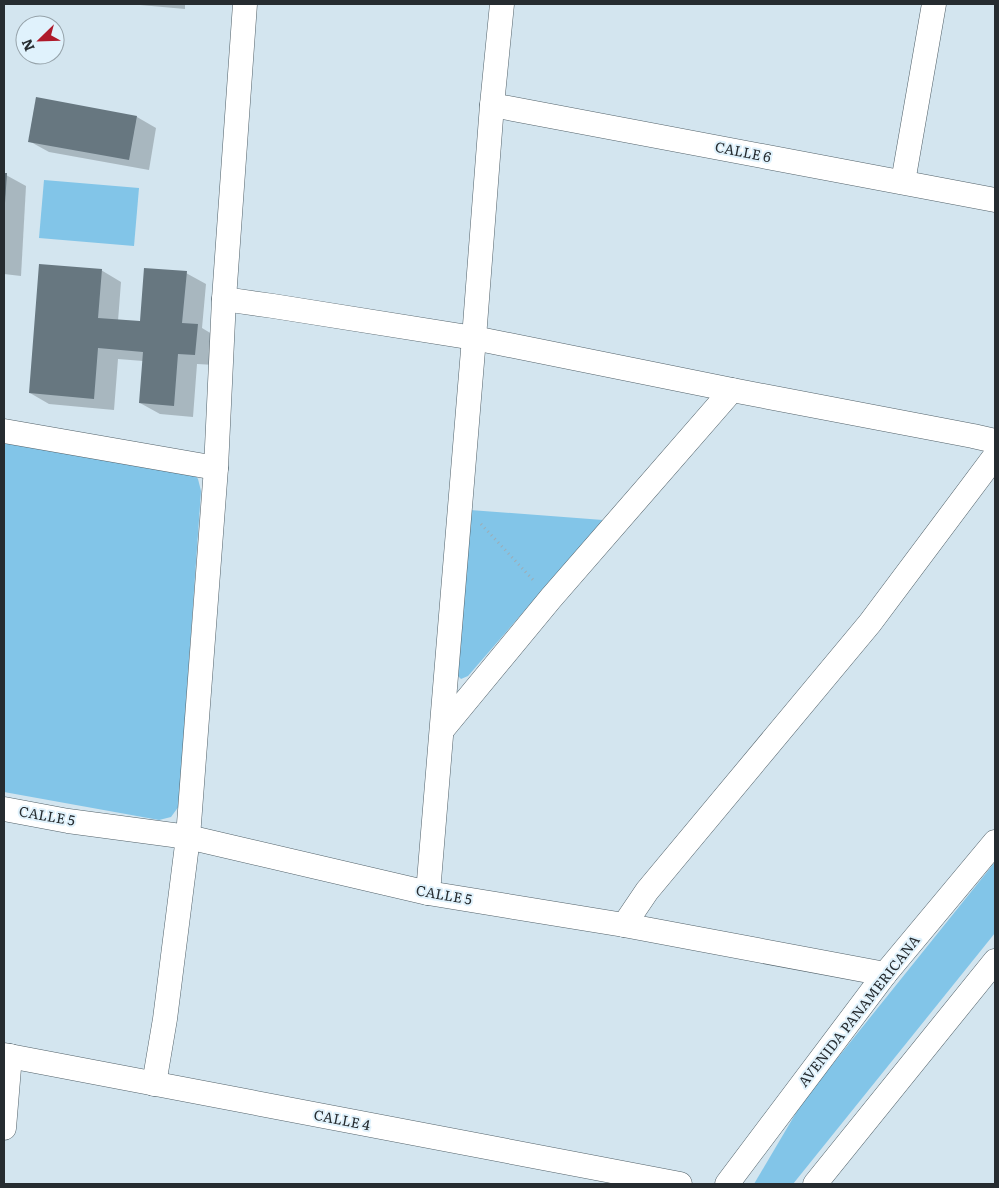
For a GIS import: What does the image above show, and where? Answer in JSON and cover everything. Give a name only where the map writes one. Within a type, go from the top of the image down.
[{"type":"street","points":[[154,1084],[165,1019],[188,837],[216,468],[224,299],[244,4]]},
{"type":"street","points":[[428,893],[492,105],[502,4]]},
{"type":"street","points":[[903,182],[934,4]]},
{"type":"street","name":"CALLE 6","points":[[492,105],[995,200]]},
{"type":"street","points":[[224,299],[474,338],[995,441]]},
{"type":"street","points":[[442,730],[551,598],[732,390]]},
{"type":"street","points":[[4,431],[216,468]]},
{"type":"street","points":[[624,925],[647,891],[870,623],[995,456]]},
{"type":"street","name":"CALLE 5","points":[[4,809],[188,837],[428,893],[624,925],[885,974]]},
{"type":"street","name":"AVENIDA PANAMERICANA","points":[[727,1184],[885,974],[995,842]]},
{"type":"street","points":[[815,1184],[995,961]]},
{"type":"street","points":[[4,1128],[7,1056]]},
{"type":"street","name":"CALLE 4","points":[[7,1056],[680,1184]]},
{"type":"path","points":[[460,502],[551,598]]},
{"type":"shaded area","points":[[44,180],[139,188],[134,246],[39,238]]},
{"type":"shaded area","points":[[5,438],[191,470],[198,479],[201,491],[179,806],[171,817],[159,820],[4,792]]},
{"type":"shaded area","points":[[470,510],[603,520],[468,676],[461,679],[458,676]]},
{"type":"shaded area","points":[[995,862],[995,933],[793,1184],[754,1184],[803,1101]]},
{"type":"building","points":[[36,97],[137,116],[129,160],[28,142]]},
{"type":"building","points":[[4,173],[7,173],[5,203],[4,203]]},
{"type":"building","points":[[39,264],[102,269],[98,318],[140,321],[144,268],[187,271],[182,323],[198,324],[195,355],[178,354],[174,406],[139,403],[143,352],[98,348],[94,399],[29,393]]}]
